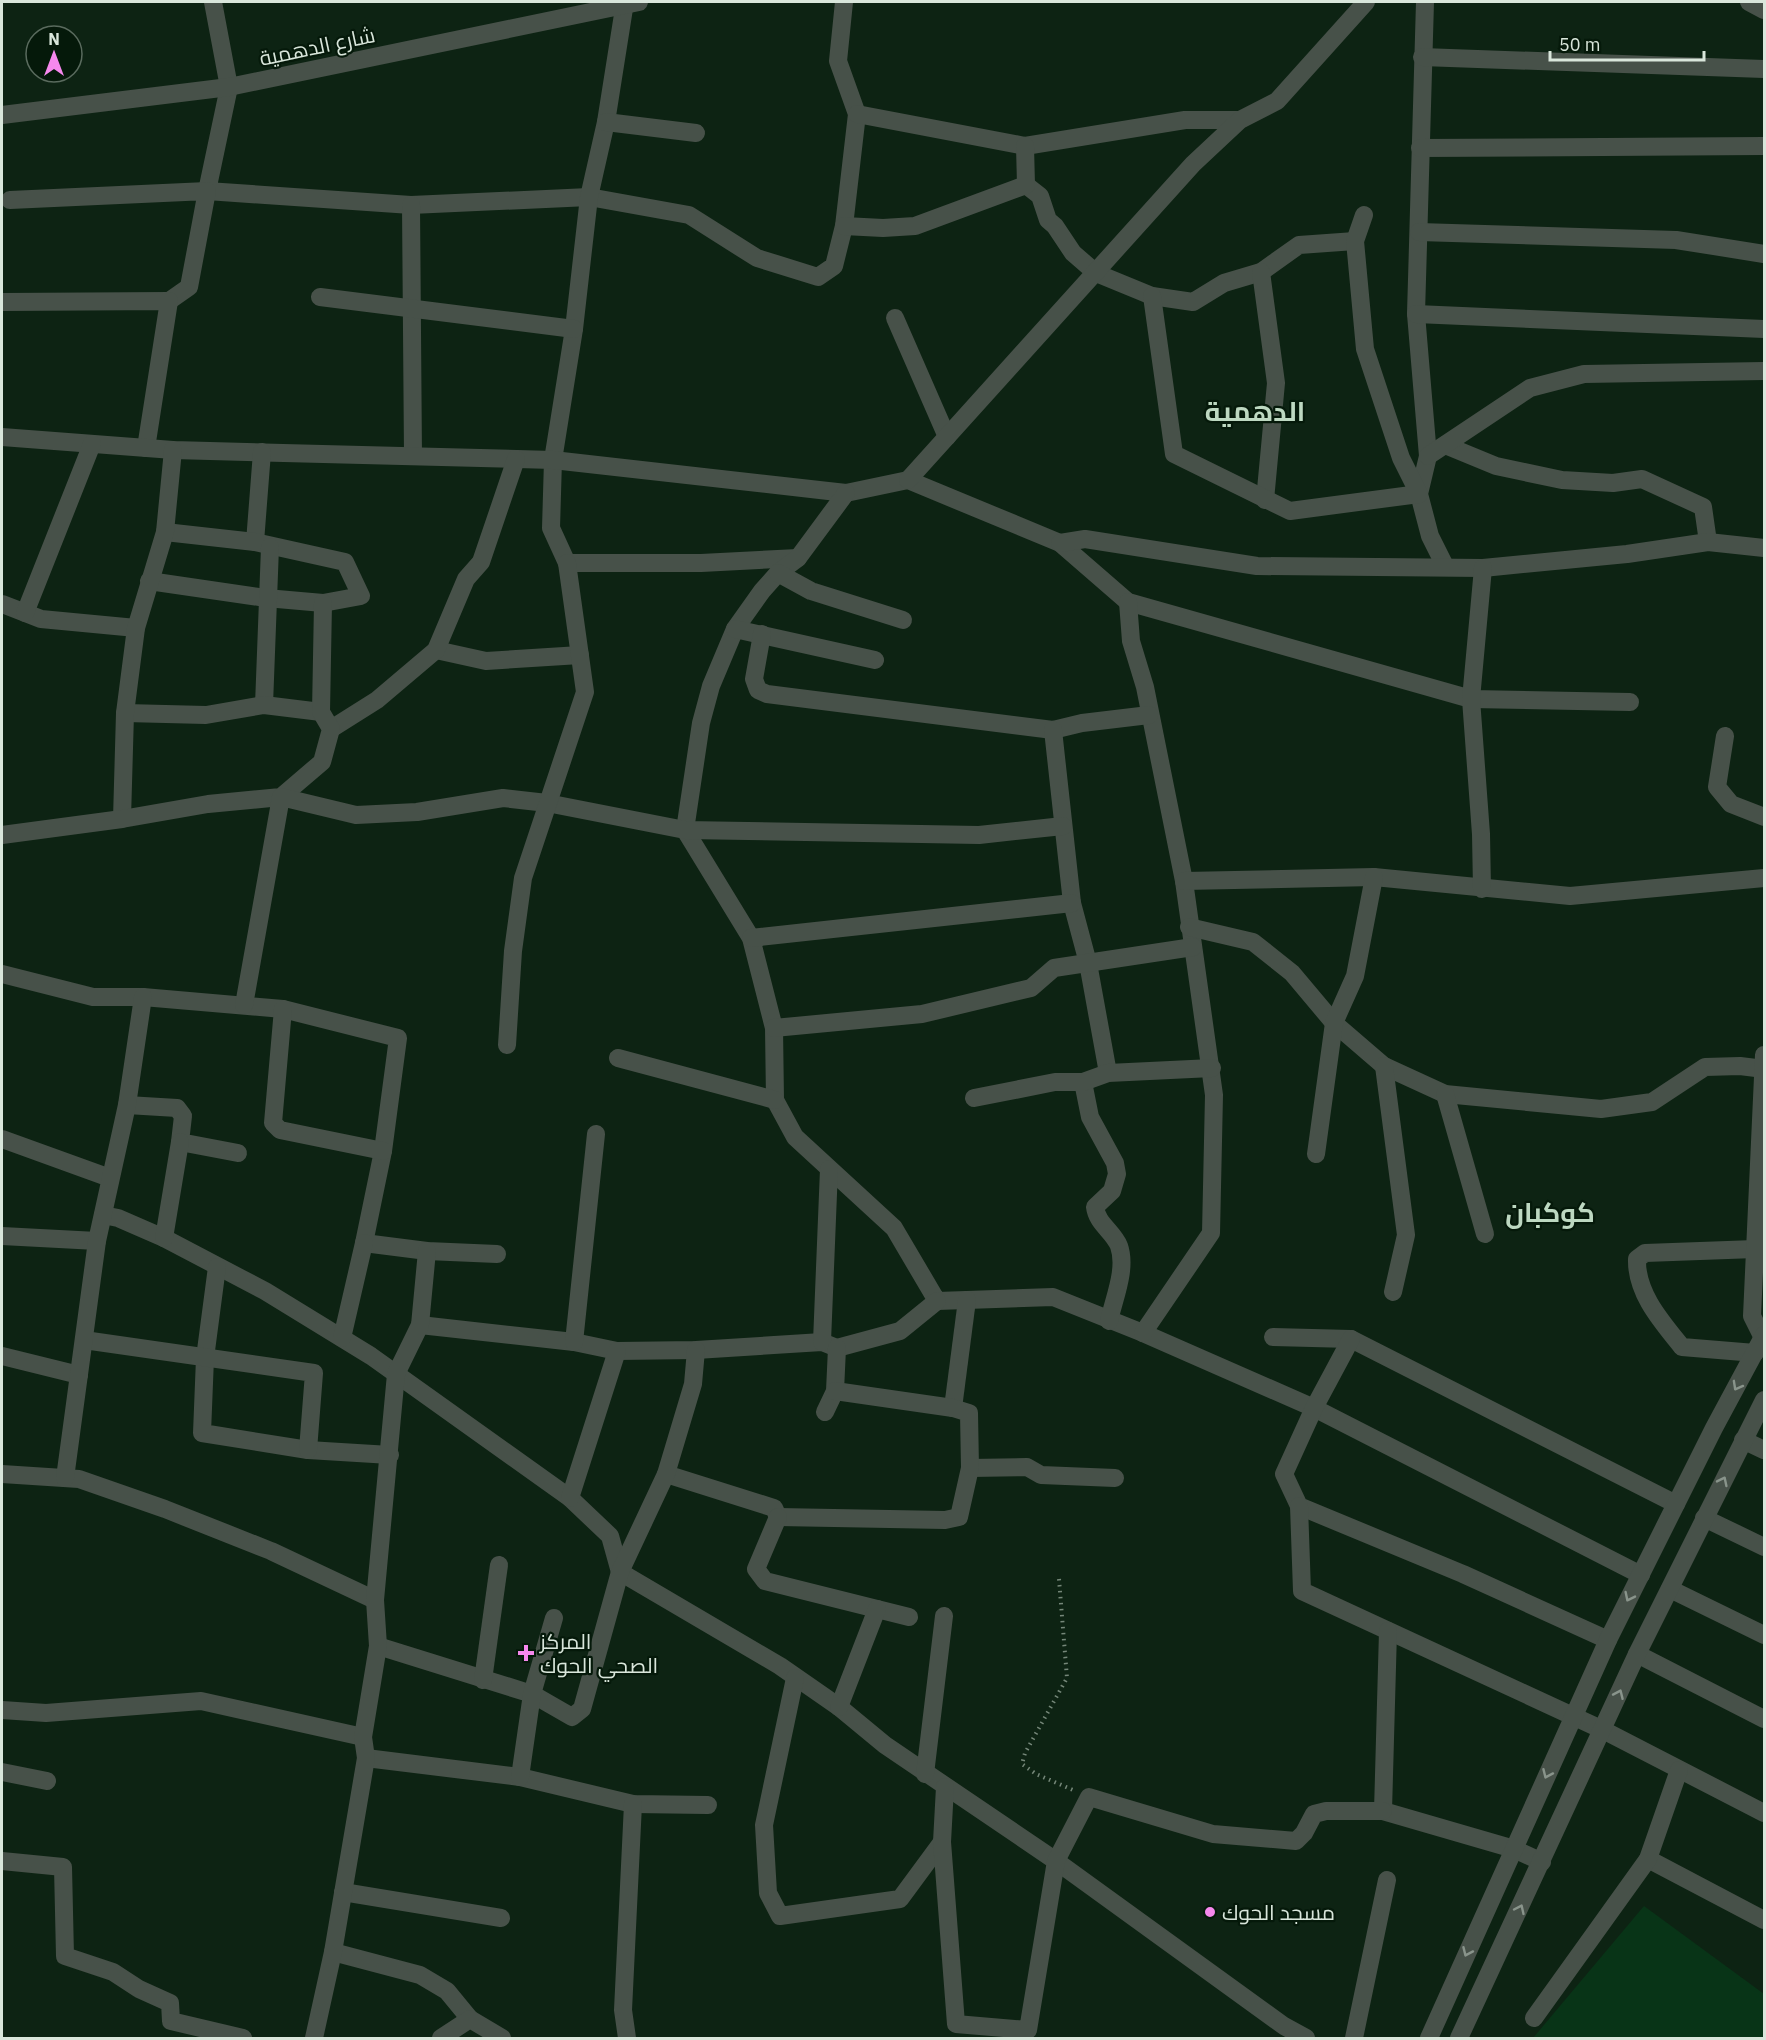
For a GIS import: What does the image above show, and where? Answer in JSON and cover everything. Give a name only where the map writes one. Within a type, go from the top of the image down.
[{"type":"street","points":[[2,302],[169,301],[189,287],[229,87],[213,2]]},
{"type":"street","points":[[10,200],[207,191],[411,205],[589,197],[689,215],[757,258],[818,277],[834,266],[844,226],[857,114],[838,61],[844,2]]},
{"type":"street","points":[[908,480],[1193,164],[1240,120],[1277,101],[1366,2]]},
{"type":"street","points":[[1419,494],[1428,456],[1416,314],[1425,2]]},
{"type":"street","points":[[1749,2],[1764,10]]},
{"type":"street","points":[[507,1045],[513,951],[523,878],[585,692],[567,563],[551,528],[553,460],[574,329],[589,197],[630,3]]},
{"type":"street","name":"شارع الدهمية","points":[[2,115],[229,87],[630,3]]},
{"type":"street","points":[[1422,57],[1764,69]]},
{"type":"street","points":[[857,114],[1025,146],[1185,120],[1240,120]]},
{"type":"street","points":[[606,122],[696,133]]},
{"type":"street","points":[[1025,146],[1026,185]]},
{"type":"street","points":[[1420,148],[1764,146]]},
{"type":"street","points":[[844,226],[883,228],[915,226],[1026,185]]},
{"type":"street","points":[[1026,185],[1040,196],[1048,220],[1055,226],[1073,254],[1096,273],[1152,296],[1193,302],[1224,283],[1261,272],[1299,244],[1355,241]]},
{"type":"street","points":[[411,205],[413,456]]},
{"type":"street","points":[[1364,215],[1355,241],[1365,348],[1401,458],[1419,494],[1430,536],[1445,566]]},
{"type":"street","points":[[1419,232],[1676,240],[1764,254]]},
{"type":"street","points":[[1261,272],[1276,383],[1265,500]]},
{"type":"street","points":[[1152,296],[1174,454],[1290,511],[1419,494]]},
{"type":"street","points":[[320,297],[574,329]]},
{"type":"street","points":[[146,448],[169,301]]},
{"type":"street","points":[[1416,314],[1764,328]]},
{"type":"street","points":[[895,318],[947,437]]},
{"type":"street","points":[[1428,456],[1530,388],[1584,374],[1764,371]]},
{"type":"street","points":[[2,437],[173,450],[553,460],[846,493],[908,480],[1060,543],[1128,602],[1472,699],[1630,702]]},
{"type":"street","points":[[25,613],[92,444]]},
{"type":"street","points":[[1445,445],[1496,466],[1562,480],[1613,483],[1642,479],[1702,507],[1708,542]]},
{"type":"street","points":[[122,819],[125,713],[136,628],[165,532],[173,450]]},
{"type":"street","points":[[262,452],[262,544],[266,598],[264,705]]},
{"type":"street","points":[[243,1005],[281,797],[322,762],[331,729],[377,700],[436,650],[466,579],[481,562],[516,459]]},
{"type":"street","points":[[846,493],[798,558],[778,573],[735,629],[711,686],[701,723],[685,830],[752,938],[774,1028],[775,1100],[795,1137],[894,1228],[937,1301]]},
{"type":"street","points":[[149,580],[266,598],[323,603],[361,596],[345,562],[262,544],[165,532]]},
{"type":"street","points":[[1060,543],[1085,539],[1257,566],[1484,567],[1627,554],[1708,542],[1764,548]]},
{"type":"street","points":[[567,563],[701,563],[798,558]]},
{"type":"street","points":[[1482,889],[1472,699],[1484,567]]},
{"type":"street","points":[[778,573],[811,591],[903,620]]},
{"type":"street","points":[[1128,602],[1131,641],[1145,687],[1184,880],[1214,1095],[1211,1233],[1143,1333]]},
{"type":"street","points":[[323,603],[321,712],[331,729]]},
{"type":"street","points":[[2,604],[41,619],[136,628]]},
{"type":"street","points":[[735,629],[875,660]]},
{"type":"street","points":[[762,634],[754,679],[758,690],[768,694],[1053,730],[1082,723],[1149,715]]},
{"type":"street","points":[[436,650],[486,660],[580,655]]},
{"type":"street","points":[[125,713],[206,715],[264,705],[321,712]]},
{"type":"street","points":[[1053,730],[1072,903],[1088,963],[1108,1073]]},
{"type":"street","points":[[1725,736],[1717,787],[1731,804],[1764,817]]},
{"type":"street","points":[[2,835],[122,819],[208,804],[281,797],[356,815],[417,812],[503,798],[547,803],[685,830],[979,835],[1063,826]]},
{"type":"street","points":[[1184,880],[1374,877],[1570,896],[1764,878]]},
{"type":"street","points":[[1316,1154],[1334,1023],[1355,976],[1374,877]]},
{"type":"street","points":[[752,938],[1072,903]]},
{"type":"street","points":[[1189,927],[1253,942],[1292,972],[1334,1023],[1384,1066],[1445,1094],[1601,1109],[1652,1102],[1705,1067],[1764,1064],[1752,1316],[1761,1342],[1608,1640],[1429,2038]]},
{"type":"street","points":[[774,1028],[922,1014],[1031,988],[1054,968],[1193,947]]},
{"type":"street","points":[[2,974],[93,997],[143,997],[283,1009],[398,1038],[383,1151],[342,1338]]},
{"type":"street","points":[[65,1478],[97,1241],[127,1105],[143,997]]},
{"type":"street","points":[[283,1009],[273,1123],[280,1130],[383,1151]]},
{"type":"street","points":[[618,1058],[775,1100]]},
{"type":"street","points":[[1384,1066],[1406,1235],[1393,1292]]},
{"type":"street","points":[[974,1098],[1055,1082],[1083,1082],[1108,1073],[1212,1068]]},
{"type":"street","points":[[1083,1082],[1090,1117],[1115,1163],[1118,1174],[1112,1191],[1095,1207],[1096,1216],[1119,1245],[1122,1265],[1109,1321]]},
{"type":"street","points":[[1445,1094],[1485,1234]]},
{"type":"street","points":[[127,1105],[177,1108],[183,1116],[164,1238]]},
{"type":"street","points":[[574,1342],[596,1134]]},
{"type":"street","points":[[2,1139],[110,1178]]},
{"type":"street","points":[[180,1142],[238,1153]]},
{"type":"street","points":[[825,1412],[835,1391],[829,1345],[829,1169]]},
{"type":"street","points":[[103,1215],[118,1218],[164,1238],[265,1291],[396,1374],[570,1498],[610,1536],[620,1572],[780,1666],[839,1707],[885,1746],[1056,1861],[1284,2026],[1306,2038]]},
{"type":"street","points":[[2,1236],[97,1241]]},
{"type":"street","points":[[364,1243],[427,1251],[497,1254]]},
{"type":"street","points":[[1755,1249],[1646,1253],[1637,1259],[1636,1275],[1654,1313],[1682,1347],[1761,1342]]},
{"type":"street","points":[[314,2038],[333,1952],[366,1758],[363,1737],[378,1646],[375,1600],[396,1374],[420,1325],[427,1251]]},
{"type":"street","points":[[217,1267],[205,1358],[202,1433],[308,1450],[390,1455]]},
{"type":"street","points":[[420,1325],[574,1342],[617,1352],[829,1345],[900,1330],[937,1301],[1053,1297],[1143,1333],[1314,1408],[1641,1575]]},
{"type":"street","points":[[952,1408],[967,1300]]},
{"type":"street","points":[[1273,1337],[1351,1339],[1676,1504]]},
{"type":"street","points":[[1351,1339],[1314,1408],[1284,1474],[1299,1506],[1302,1591],[1603,1730],[1764,1813]]},
{"type":"street","points":[[84,1340],[314,1373],[308,1450]]},
{"type":"street","points":[[378,1646],[532,1694],[572,1717],[582,1709],[620,1572],[666,1474],[693,1384],[696,1350]]},
{"type":"street","points":[[570,1498],[617,1352]]},
{"type":"street","points":[[2,1356],[79,1376]]},
{"type":"street","points":[[778,1517],[945,1520],[959,1517],[970,1468],[969,1413],[952,1408],[835,1391]]},
{"type":"street","points":[[1460,2038],[1637,1653],[1764,1400]]},
{"type":"street","points":[[1743,1440],[1764,1450]]},
{"type":"street","points":[[970,1468],[1027,1467],[1041,1475],[1115,1478]]},
{"type":"street","points":[[2,1474],[79,1479],[165,1509],[271,1551],[375,1600]]},
{"type":"street","points":[[666,1474],[774,1508],[778,1517],[756,1569],[765,1581],[909,1617]]},
{"type":"street","points":[[1299,1506],[1463,1574],[1608,1640]]},
{"type":"street","points":[[1704,1518],[1764,1547]]},
{"type":"street","points":[[483,1680],[499,1565]]},
{"type":"street","points":[[1670,1589],[1764,1635]]},
{"type":"street","points":[[839,1707],[877,1609]]},
{"type":"street","points":[[926,1774],[945,1616]]},
{"type":"street","points":[[520,1777],[532,1694],[554,1618]]},
{"type":"street","points":[[1383,1811],[1388,1631]]},
{"type":"street","points":[[1637,1653],[1764,1719]]},
{"type":"street","points":[[795,1678],[764,1825],[768,1893],[780,1916],[900,1899],[942,1842]]},
{"type":"street","points":[[2,1710],[46,1713],[201,1701],[363,1737]]},
{"type":"street","points":[[366,1758],[520,1777],[633,1804],[708,1805]]},
{"type":"street","points":[[1534,2018],[1648,1859],[1679,1770]]},
{"type":"street","points":[[2,1772],[47,1781]]},
{"type":"street","points":[[945,1787],[942,1842],[956,2024],[1028,2030],[1056,1861],[1089,1797],[1213,1834],[1296,1840],[1304,1833],[1314,1815],[1326,1811],[1383,1811],[1514,1849],[1542,1862]]},
{"type":"street","points":[[627,2038],[623,2010],[633,1804]]},
{"type":"street","points":[[1648,1859],[1764,1920]]},
{"type":"street","points":[[2,1861],[63,1867],[65,1956],[113,1972],[139,1989],[170,2003],[169,2030],[243,2038]]},
{"type":"street","points":[[1354,2038],[1387,1880]]},
{"type":"street","points":[[343,1892],[501,1918]]},
{"type":"street","points":[[333,1952],[420,1975],[447,1991],[470,2019],[502,2038]]},
{"type":"street","points":[[441,2038],[470,2019]]},
{"type":"path","points":[[1059,1579],[1067,1678],[1025,1753],[1022,1764],[1036,1774],[1089,1797]]},
{"type":"green space","points":[[1644,1906],[1764,1994],[1764,2038],[1533,2038]]},
{"type":"place","name":"المركز الصحي الحوك","points":[[526,1653]]},
{"type":"place","name":"مسجد الحوك","points":[[1210,1912]]},
{"type":"district","name":"الدهمية","points":[[1255,410]]},
{"type":"district","name":"كوكبان","points":[[1550,1211]]}]
